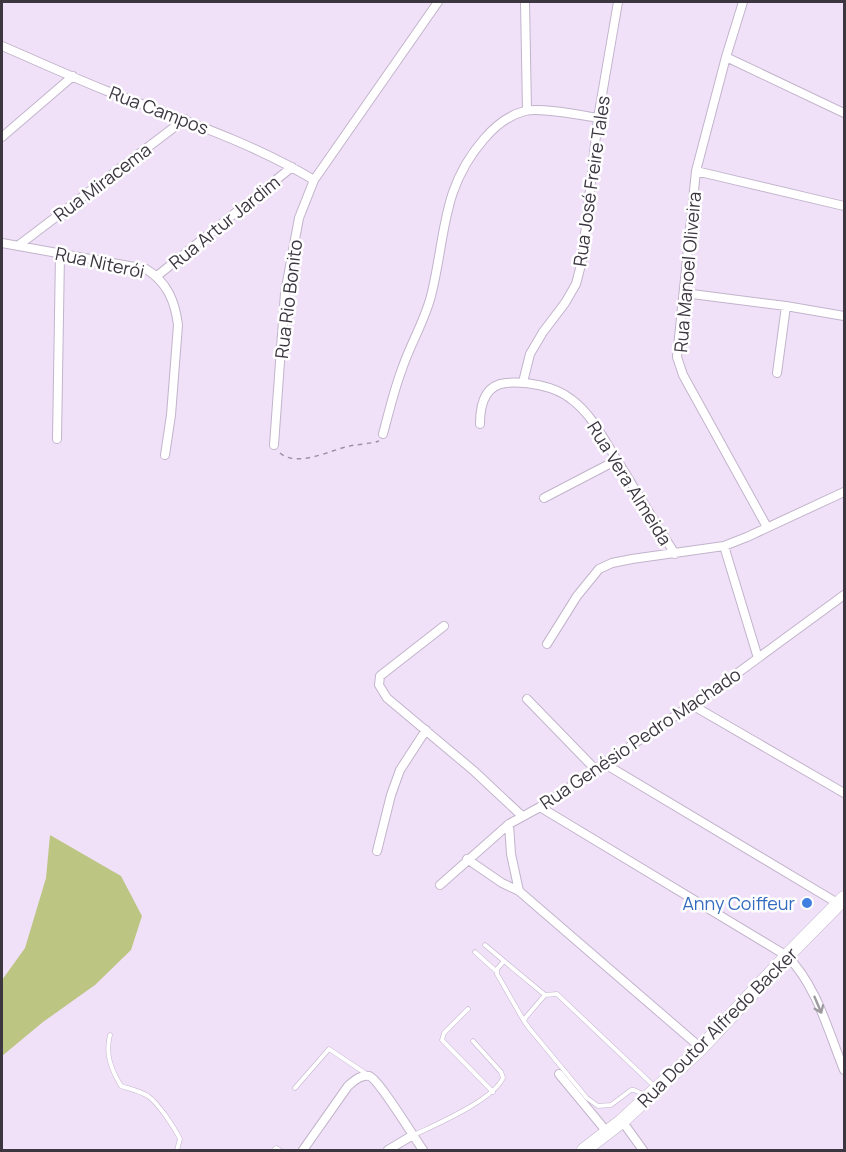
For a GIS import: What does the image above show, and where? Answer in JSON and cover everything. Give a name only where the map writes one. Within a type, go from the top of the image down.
[{"type":"main road","name":"Rua Doutor Alfredo Backer","points":[[584,1150],[622,1121],[701,1047],[842,901]]},
{"type":"street","name":"Rua Rio Bonito","points":[[274,445],[285,293],[299,218],[314,180],[438,2]]},
{"type":"street","points":[[525,2],[526,110]]},
{"type":"street","name":"Rua José Freire Tales","points":[[523,382],[530,354],[576,284],[582,261],[598,118],[618,2]]},
{"type":"street","name":"Rua Manoel Oliveira","points":[[743,2],[696,171],[677,357],[683,375],[767,527]]},
{"type":"street","name":"Rua Campos","points":[[2,46],[185,119],[292,167],[314,180]]},
{"type":"street","points":[[726,57],[844,113]]},
{"type":"street","points":[[2,137],[73,76]]},
{"type":"street","points":[[383,434],[402,368],[425,318],[448,203],[456,179],[471,153],[490,131],[506,119],[526,110],[598,118]]},
{"type":"street","name":"Rua Miracema","points":[[19,245],[185,119]]},
{"type":"street","name":"Rua Artur Jardim","points":[[157,276],[292,167]]},
{"type":"street","points":[[696,171],[844,206]]},
{"type":"street","name":"Rua Niterói","points":[[2,243],[126,264],[146,269],[157,276],[171,296],[178,325],[171,415],[165,455]]},
{"type":"street","points":[[57,439],[60,254]]},
{"type":"street","points":[[684,293],[844,316]]},
{"type":"street","points":[[777,374],[786,306]]},
{"type":"street","name":"Rua Vera Almeida","points":[[480,424],[483,400],[490,389],[500,383],[523,382],[570,397],[593,421],[675,554]]},
{"type":"street","points":[[544,498],[617,460]]},
{"type":"street","points":[[548,644],[578,596],[599,569],[612,563],[632,559],[724,546],[844,492]]},
{"type":"street","points":[[724,546],[758,658]]},
{"type":"street","name":"Rua Genésio Pedro Machado","points":[[440,885],[509,824],[540,807],[692,705],[844,595]]},
{"type":"street","points":[[444,626],[380,676],[378,680],[381,690],[387,698],[522,816]]},
{"type":"street","points":[[527,699],[596,770]]},
{"type":"street","points":[[692,705],[844,793]]},
{"type":"street","points":[[377,851],[391,795],[400,770],[426,730]]},
{"type":"street","points":[[605,764],[842,901]]},
{"type":"street","points":[[540,807],[787,956],[804,975],[844,1070]]},
{"type":"street","points":[[509,824],[511,854],[519,891]]},
{"type":"street","points":[[467,859],[502,883],[519,891],[701,1047]]},
{"type":"street","points":[[559,1074],[607,1132]]},
{"type":"street","points":[[303,1150],[348,1086],[356,1078],[368,1076],[373,1078],[382,1089],[423,1150]]},
{"type":"street","points":[[622,1121],[643,1150]]},
{"type":"street","points":[[388,1150],[413,1135]]},
{"type":"lane","points":[[485,945],[545,995]]},
{"type":"lane","points":[[475,952],[496,971],[524,1021],[587,1098],[598,1106],[611,1105],[630,1090],[653,1093]]},
{"type":"lane","points":[[496,971],[504,961]]},
{"type":"lane","points":[[524,1021],[545,995],[557,994],[653,1093]]},
{"type":"lane","points":[[468,1009],[444,1033],[442,1040],[493,1092]]},
{"type":"lane","points":[[110,1035],[107,1053],[116,1078],[121,1086],[139,1091],[151,1098],[180,1139],[177,1150]]},
{"type":"lane","points":[[413,1135],[452,1117],[493,1092],[503,1078],[501,1072],[473,1041]]},
{"type":"lane","points":[[295,1088],[329,1049],[368,1076]]},
{"type":"path","points":[[274,445],[280,454],[291,460],[308,458],[352,445],[376,443],[381,441],[383,434]]},
{"type":"green space","points":[[50,835],[121,876],[142,916],[131,950],[95,985],[43,1022],[2,1056],[2,980],[25,948],[46,878]]},
{"type":"place","name":"Anny Coiffeur","points":[[807,903]]}]
